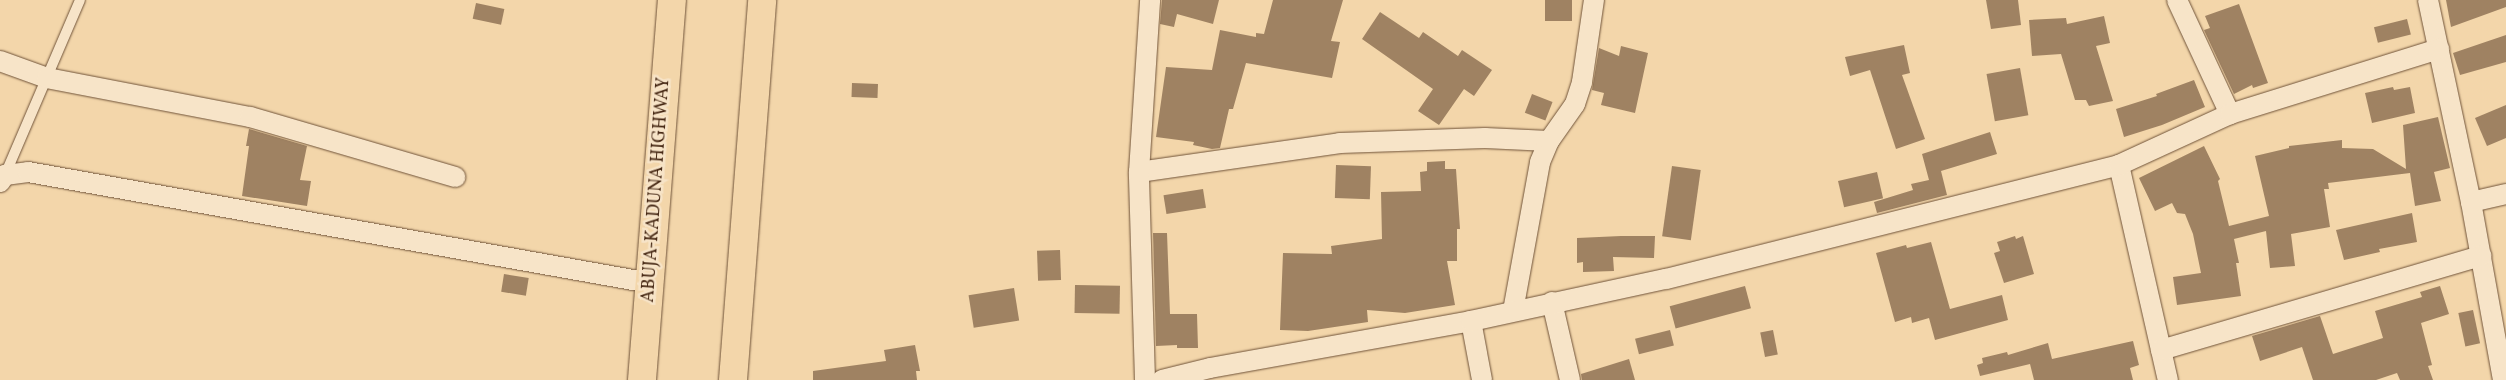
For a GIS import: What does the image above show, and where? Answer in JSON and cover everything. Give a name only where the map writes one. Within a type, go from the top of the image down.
[{"type":"highway","name":"ABUJA-KADUNA HIGHWAY","points":[[642,380],[672,0]]},
{"type":"highway","points":[[733,380],[762,0]]},
{"type":"street","points":[[1145,380],[1139,172],[1150,0]]},
{"type":"street","points":[[1513,311],[1540,162],[1549,141],[1575,104],[1582,82],[1594,0]]},
{"type":"street","points":[[2177,0],[2230,114]]},
{"type":"street","points":[[2428,0],[2471,202],[2504,380]]},
{"type":"street","points":[[1162,380],[1210,368],[1471,321],[1552,302],[1666,279],[2120,165],[2230,114],[2439,49]]},
{"type":"street","points":[[0,61],[47,78],[250,117],[455,177]]},
{"type":"street","points":[[1139,172],[1340,143],[1484,138],[1549,141]]},
{"type":"street","points":[[2120,165],[2168,380]]},
{"type":"street","points":[[3,178],[28,172],[650,282]]},
{"type":"street","points":[[2471,202],[2506,194]]},
{"type":"street","points":[[2161,350],[2481,256]]},
{"type":"street","points":[[1552,302],[1570,380]]},
{"type":"street","points":[[1471,321],[1482,380]]},
{"type":"lane","points":[[3,178],[80,0]]},
{"type":"building","points":[[1162,0],[1219,0],[1213,24],[1177,14],[1174,27],[1160,24]]},
{"type":"building","points":[[1273,0],[1343,0],[1331,41],[1340,42],[1332,78],[1246,63],[1233,109],[1229,109],[1220,148],[1212,149],[1193,145],[1194,142],[1156,137],[1166,67],[1212,70],[1220,30],[1256,37],[1256,33],[1264,34]]},
{"type":"building","points":[[1545,0],[1572,0],[1572,21],[1545,21]]},
{"type":"building","points":[[1986,0],[2018,0],[2021,25],[1991,29]]},
{"type":"building","points":[[2446,0],[2506,0],[2506,7],[2451,27]]},
{"type":"building","points":[[476,3],[504,9],[501,25],[473,19]]},
{"type":"building","points":[[2239,4],[2268,83],[2253,88],[2252,85],[2234,94],[2204,30],[2210,28],[2205,16]]},
{"type":"building","points":[[1380,12],[1419,38],[1423,32],[1458,56],[1462,50],[1492,70],[1474,96],[1464,89],[1439,125],[1418,111],[1433,89],[1362,39]]},
{"type":"building","points":[[2104,16],[2110,43],[2096,46],[2113,101],[2089,106],[2086,100],[2075,100],[2061,54],[2032,56],[2029,20],[2066,18],[2067,24]]},
{"type":"building","points":[[2407,19],[2411,35],[2378,43],[2374,27]]},
{"type":"building","points":[[2506,35],[2506,62],[2460,75],[2453,53]]},
{"type":"building","points":[[1904,45],[1910,73],[1902,75],[1925,139],[1896,149],[1870,70],[1850,76],[1845,57]]},
{"type":"building","points":[[1621,46],[1648,53],[1635,113],[1601,105],[1604,93],[1592,90],[1599,48],[1619,56]]},
{"type":"building","points":[[2020,68],[2028,115],[1995,121],[1987,74]]},
{"type":"building","points":[[2194,80],[2205,107],[2162,125],[2124,137],[2116,109],[2157,96],[2156,94]]},
{"type":"building","points":[[852,83],[878,84],[877,98],[852,97]]},
{"type":"building","points":[[2393,87],[2394,90],[2410,87],[2415,113],[2372,123],[2365,93]]},
{"type":"building","points":[[1532,94],[1553,102],[1545,121],[1525,113]]},
{"type":"building","points":[[2506,105],[2506,138],[2487,146],[2475,118]]},
{"type":"building","points":[[2438,117],[2450,168],[2434,172],[2441,201],[2415,206],[2410,173],[2328,183],[2329,189],[2324,189],[2330,227],[2291,234],[2295,266],[2270,268],[2266,231],[2234,239],[2239,263],[2236,263],[2241,296],[2177,305],[2173,277],[2201,273],[2193,234],[2185,214],[2177,213],[2172,203],[2155,211],[2139,178],[2204,146],[2220,179],[2218,181],[2229,226],[2269,216],[2255,156],[2289,148],[2289,146],[2342,140],[2342,148],[2373,149],[2406,169],[2403,125]]},
{"type":"building","points":[[249,129],[307,146],[300,180],[311,181],[307,206],[242,196],[249,146],[246,146]]},
{"type":"building","points":[[1990,132],[1997,154],[1941,171],[1947,195],[1877,213],[1874,202],[1913,190],[1911,184],[1929,180],[1922,154]]},
{"type":"building","points":[[1445,161],[1445,169],[1456,169],[1460,229],[1457,229],[1457,261],[1447,261],[1455,305],[1405,313],[1367,310],[1368,322],[1308,331],[1280,330],[1283,253],[1332,254],[1331,246],[1382,239],[1381,192],[1421,191],[1420,172],[1427,171],[1427,162]]},
{"type":"building","points":[[1336,165],[1371,166],[1370,199],[1335,198]]},
{"type":"building","points":[[1672,166],[1701,170],[1691,240],[1662,236]]},
{"type":"building","points":[[1877,172],[1883,198],[1844,207],[1838,181]]},
{"type":"building","points":[[1203,189],[1206,208],[1166,214],[1163,195]]},
{"type":"building","points":[[2412,213],[2417,242],[2379,249],[2380,252],[2344,260],[2336,230]]},
{"type":"building","points":[[1153,233],[1167,233],[1170,314],[1197,314],[1198,348],[1177,348],[1177,345],[1156,346]]},
{"type":"building","points":[[1655,236],[1654,258],[1613,257],[1614,271],[1583,272],[1583,262],[1577,263],[1577,238]]},
{"type":"building","points":[[2015,236],[2016,239],[2023,236],[2034,274],[2004,283],[1994,253],[2000,251],[1997,242]]},
{"type":"building","points":[[1931,242],[1950,309],[2002,295],[2008,320],[1935,340],[1929,318],[1912,323],[1911,317],[1895,322],[1876,253],[1906,245],[1907,248]]},
{"type":"building","points":[[1060,250],[1061,280],[1038,281],[1037,251]]},
{"type":"building","points":[[504,274],[529,278],[526,296],[501,292]]},
{"type":"building","points":[[1075,285],[1120,286],[1120,314],[1075,313]]},
{"type":"building","points":[[1745,286],[1751,308],[1676,328],[1670,306]]},
{"type":"building","points":[[2440,286],[2449,314],[2421,323],[2432,365],[2428,366],[2433,380],[2400,380],[2397,373],[2376,380],[2313,380],[2302,347],[2260,361],[2252,336],[2320,316],[2333,354],[2383,338],[2375,311],[2422,297],[2420,292]]},
{"type":"building","points":[[1014,288],[1019,321],[974,328],[969,295]]},
{"type":"building","points":[[2473,310],[2480,343],[2465,346],[2458,313]]},
{"type":"building","points":[[1670,330],[1674,346],[1639,354],[1635,339]]},
{"type":"building","points":[[1773,330],[1778,355],[1765,357],[1760,332]]},
{"type":"building","points":[[2133,341],[2139,365],[2130,368],[2133,380],[2034,380],[2030,364],[1980,376],[1977,365],[1983,363],[1982,358],[2007,352],[2008,355],[2048,343],[2052,359]]},
{"type":"building","points":[[915,345],[920,371],[916,371],[917,380],[813,380],[813,371],[886,361],[884,350]]},
{"type":"building","points":[[1629,359],[1635,380],[1582,380],[1581,374]]}]
